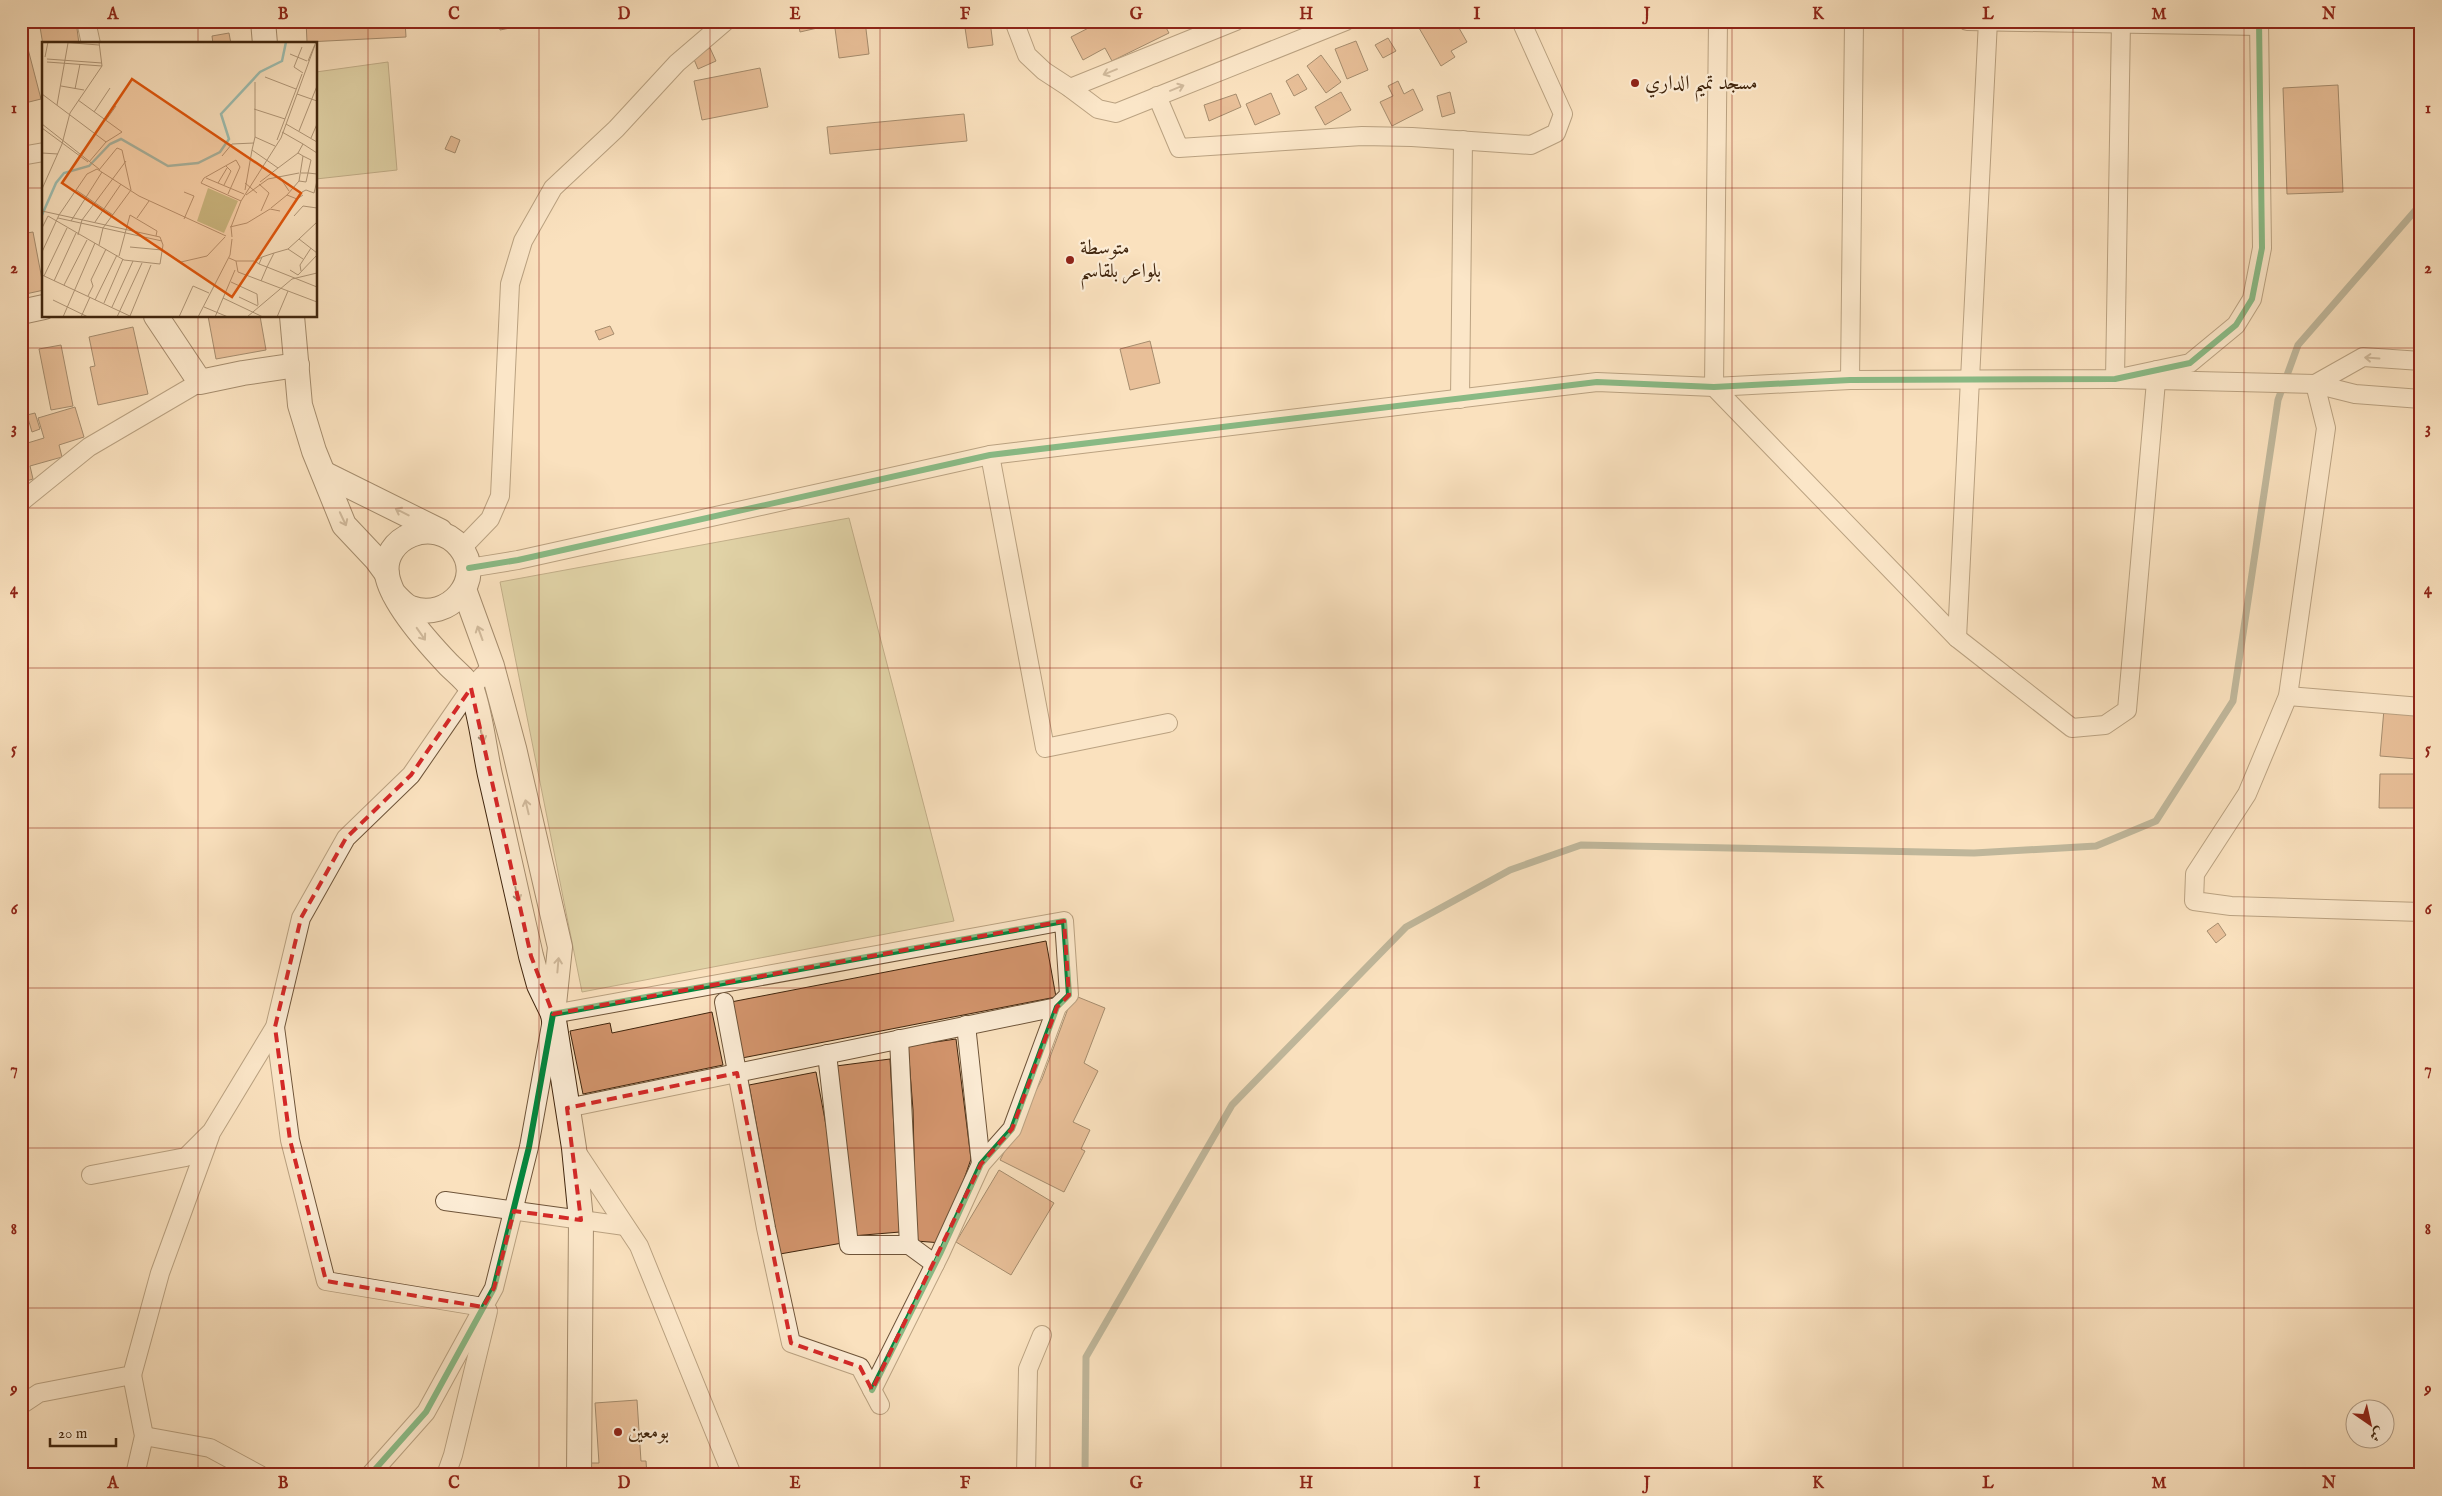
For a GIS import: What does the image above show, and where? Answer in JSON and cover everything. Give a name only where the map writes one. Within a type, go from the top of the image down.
[{"type":"main road","points":[[263,21],[265,42]]},
{"type":"main road","points":[[21,312],[42,308]]},
{"type":"main road","points":[[157,318],[200,382],[243,373],[297,366]]},
{"type":"main road","points":[[292,318],[300,405],[314,451],[344,524],[376,558],[426,641],[471,688],[531,956],[540,985],[553,1014]]},
{"type":"main road","points":[[325,474],[460,560]]},
{"type":"main road","points":[[460,560],[450,605],[430,612],[410,608],[390,584],[391,553],[405,538],[425,530],[460,560],[514,748],[560,947],[553,1014],[574,1148],[581,1220],[579,1475]]},
{"type":"street","points":[[86,21],[91,42]]},
{"type":"street","points":[[460,560],[490,519],[500,496],[510,284],[524,241],[553,188],[616,129],[677,63],[726,21]]},
{"type":"street","points":[[1014,21],[1027,56],[1044,71],[1098,109],[1116,113],[1346,21]]},
{"type":"street","points":[[1070,88],[1236,21]]},
{"type":"street","points":[[1157,96],[1179,148],[1362,136],[1530,145],[1556,133],[1563,114],[1521,21]]},
{"type":"street","points":[[1718,21],[1714,387],[1957,638],[2072,728],[2105,725],[2127,710],[2156,375]]},
{"type":"street","points":[[1850,380],[1854,21]]},
{"type":"street","points":[[1966,21],[2259,24],[2262,248],[2252,299],[2236,325],[2190,363],[2156,375]]},
{"type":"street","points":[[1957,638],[1988,21]]},
{"type":"street","points":[[2115,379],[2121,22]]},
{"type":"street","points":[[1460,399],[1463,140]]},
{"type":"street","points":[[21,156],[42,152]]},
{"type":"street","points":[[2315,384],[2363,357],[2421,362]]},
{"type":"street","points":[[460,560],[518,560],[990,455],[1597,382],[1714,387],[1850,380],[2115,379],[2156,375],[2315,384],[2355,394],[2421,399]]},
{"type":"street","points":[[21,502],[89,447],[200,382]]},
{"type":"street","points":[[2315,384],[2326,428],[2288,696],[2247,794],[2195,874],[2194,901],[2231,906],[2421,912]]},
{"type":"street","points":[[990,455],[1045,748],[1168,723]]},
{"type":"street","points":[[135,1475],[144,1436],[132,1375],[160,1273],[212,1131],[275,1027],[301,918],[346,838],[411,775],[471,688],[492,666]]},
{"type":"street","points":[[2288,696],[2421,707]]},
{"type":"street","points":[[446,1475],[453,1456],[514,1211],[529,1146],[553,1014],[1064,921],[1069,995],[1057,1006],[1012,1129],[980,1164],[876,1398],[860,1367],[791,1344],[766,1228],[724,1002]]},
{"type":"street","points":[[567,1108],[1057,1006]]},
{"type":"street","points":[[966,1025],[980,1164]]},
{"type":"street","points":[[275,1027],[290,1140],[326,1281],[483,1307]]},
{"type":"street","points":[[899,1039],[908,1245]]},
{"type":"street","points":[[827,1054],[849,1244],[908,1245],[935,1264]]},
{"type":"street","points":[[91,1175],[186,1156],[212,1131]]},
{"type":"street","points":[[574,1148],[639,1246],[732,1475]]},
{"type":"street","points":[[445,1201],[625,1226]]},
{"type":"street","points":[[370,1475],[426,1412],[494,1288]]},
{"type":"street","points":[[1026,1475],[1028,1369],[1042,1335]]},
{"type":"street","points":[[21,1405],[39,1393],[132,1375]]},
{"type":"street","points":[[144,1436],[210,1448],[260,1475]]},
{"type":"highlighted area","points":[[471,688],[531,956],[553,1014],[1064,921],[1069,995],[1057,1007],[1012,1129],[981,1164],[872,1390],[860,1367],[791,1343],[737,1073],[567,1108],[581,1220],[514,1211],[494,1288],[483,1307],[326,1281],[290,1140],[275,1027],[301,918],[346,838],[411,775]]},
{"type":"shaded area","points":[[388,62],[397,170],[318,179],[318,72]]},
{"type":"shaded area","points":[[849,518],[954,921],[582,992],[500,582]]},
{"type":"building","points":[[39,21],[76,21],[79,42],[42,42]]},
{"type":"building","points":[[306,21],[405,21],[406,37],[307,42]]},
{"type":"building","points":[[498,21],[546,21],[500,30]]},
{"type":"building","points":[[798,21],[825,21],[826,26],[800,32]]},
{"type":"building","points":[[834,21],[865,21],[869,54],[839,58]]},
{"type":"building","points":[[964,21],[990,21],[993,45],[968,48]]},
{"type":"building","points":[[1102,21],[1171,21],[1164,24],[1169,33],[1112,61],[1105,48],[1083,60],[1071,37]]},
{"type":"building","points":[[1415,21],[1455,21],[1467,42],[1451,51],[1455,57],[1441,66]]},
{"type":"building","points":[[21,22],[41,99],[21,104]]},
{"type":"building","points":[[229,33],[231,42],[213,42],[212,36]]},
{"type":"building","points":[[1388,38],[1396,51],[1383,58],[1375,45]]},
{"type":"building","points":[[1356,41],[1368,70],[1347,79],[1335,49]]},
{"type":"building","points":[[710,48],[716,61],[698,69],[693,57]]},
{"type":"building","points":[[1321,55],[1341,82],[1326,93],[1307,66]]},
{"type":"building","points":[[760,68],[768,107],[702,120],[694,81]]},
{"type":"building","points":[[1298,74],[1307,89],[1294,96],[1286,81]]},
{"type":"building","points":[[1398,81],[1404,94],[1413,89],[1423,110],[1392,126],[1380,102],[1393,96],[1388,86]]},
{"type":"building","points":[[2338,85],[2343,192],[2287,194],[2283,88]]},
{"type":"building","points":[[1341,92],[1351,110],[1325,125],[1315,107]]},
{"type":"building","points":[[1450,92],[1455,113],[1442,117],[1437,96]]},
{"type":"building","points":[[1271,93],[1280,114],[1255,125],[1246,104]]},
{"type":"building","points":[[1236,94],[1241,107],[1209,121],[1204,105]]},
{"type":"building","points":[[964,114],[967,141],[830,154],[827,127]]},
{"type":"building","points":[[451,136],[460,140],[455,153],[445,149]]},
{"type":"building","points":[[33,232],[42,279],[42,290],[21,295],[21,234]]},
{"type":"building","points":[[208,318],[260,318],[266,350],[216,359]]},
{"type":"building","points":[[610,326],[614,334],[599,340],[595,331]]},
{"type":"building","points":[[133,327],[148,394],[98,405],[90,367],[95,366],[89,337]]},
{"type":"building","points":[[1150,341],[1160,383],[1130,390],[1120,349]]},
{"type":"building","points":[[61,345],[73,406],[51,410],[39,349]]},
{"type":"building","points":[[75,407],[84,437],[59,445],[62,457],[30,466],[33,479],[23,482],[21,445],[44,438],[38,418]]},
{"type":"building","points":[[35,413],[40,429],[32,432],[27,415]]},
{"type":"building","points":[[2384,709],[2421,712],[2418,759],[2380,756]]},
{"type":"building","points":[[2380,774],[2417,774],[2416,808],[2379,808]]},
{"type":"building","points":[[2218,923],[2226,935],[2216,943],[2207,931]]},
{"type":"building","points":[[1046,941],[1056,997],[742,1058],[731,1002]]},
{"type":"building","points":[[1073,995],[1105,1008],[1084,1063],[1098,1071],[1073,1122],[1090,1130],[1081,1149],[1085,1151],[1064,1192],[1000,1160],[1042,1079]]},
{"type":"building","points":[[712,1012],[723,1065],[583,1094],[570,1031],[610,1023],[612,1033]]},
{"type":"building","points":[[956,1039],[971,1159],[942,1243],[916,1241],[913,1110],[908,1046]]},
{"type":"building","points":[[890,1059],[900,1232],[852,1236],[836,1066]]},
{"type":"building","points":[[816,1072],[848,1242],[780,1254],[749,1085]]},
{"type":"building","points":[[999,1170],[1054,1203],[1011,1275],[956,1242]]},
{"type":"building","name":"بومعين","points":[[637,1400],[641,1461],[646,1461],[647,1475],[591,1475],[590,1463],[599,1463],[595,1403]]},
{"type":"waterway","points":[[1085,1475],[1086,1357],[1232,1105],[1406,927],[1510,870],[1581,845],[1974,853],[2096,846],[2156,821],[2233,701],[2278,400],[2298,345],[2421,204]]},
{"type":"cycle path","points":[[469,568],[518,560],[990,455],[1597,382],[1714,387],[1850,380],[2115,379],[2190,363],[2236,325],[2252,299],[2262,248],[2259,21]]},
{"type":"cycle path","points":[[370,1475],[426,1412],[494,1288],[529,1147],[553,1014],[1064,921],[1069,995],[1057,1007],[1012,1129],[981,1164],[940,1254],[872,1390]]},
{"type":"place","name":"مسجد تميم الداري","points":[[1635,83]]},
{"type":"place","name":"متوسطة بلواعر بلقاسم","points":[[1070,260]]},
{"type":"place","name":"بومعين","points":[[618,1432]]}]
